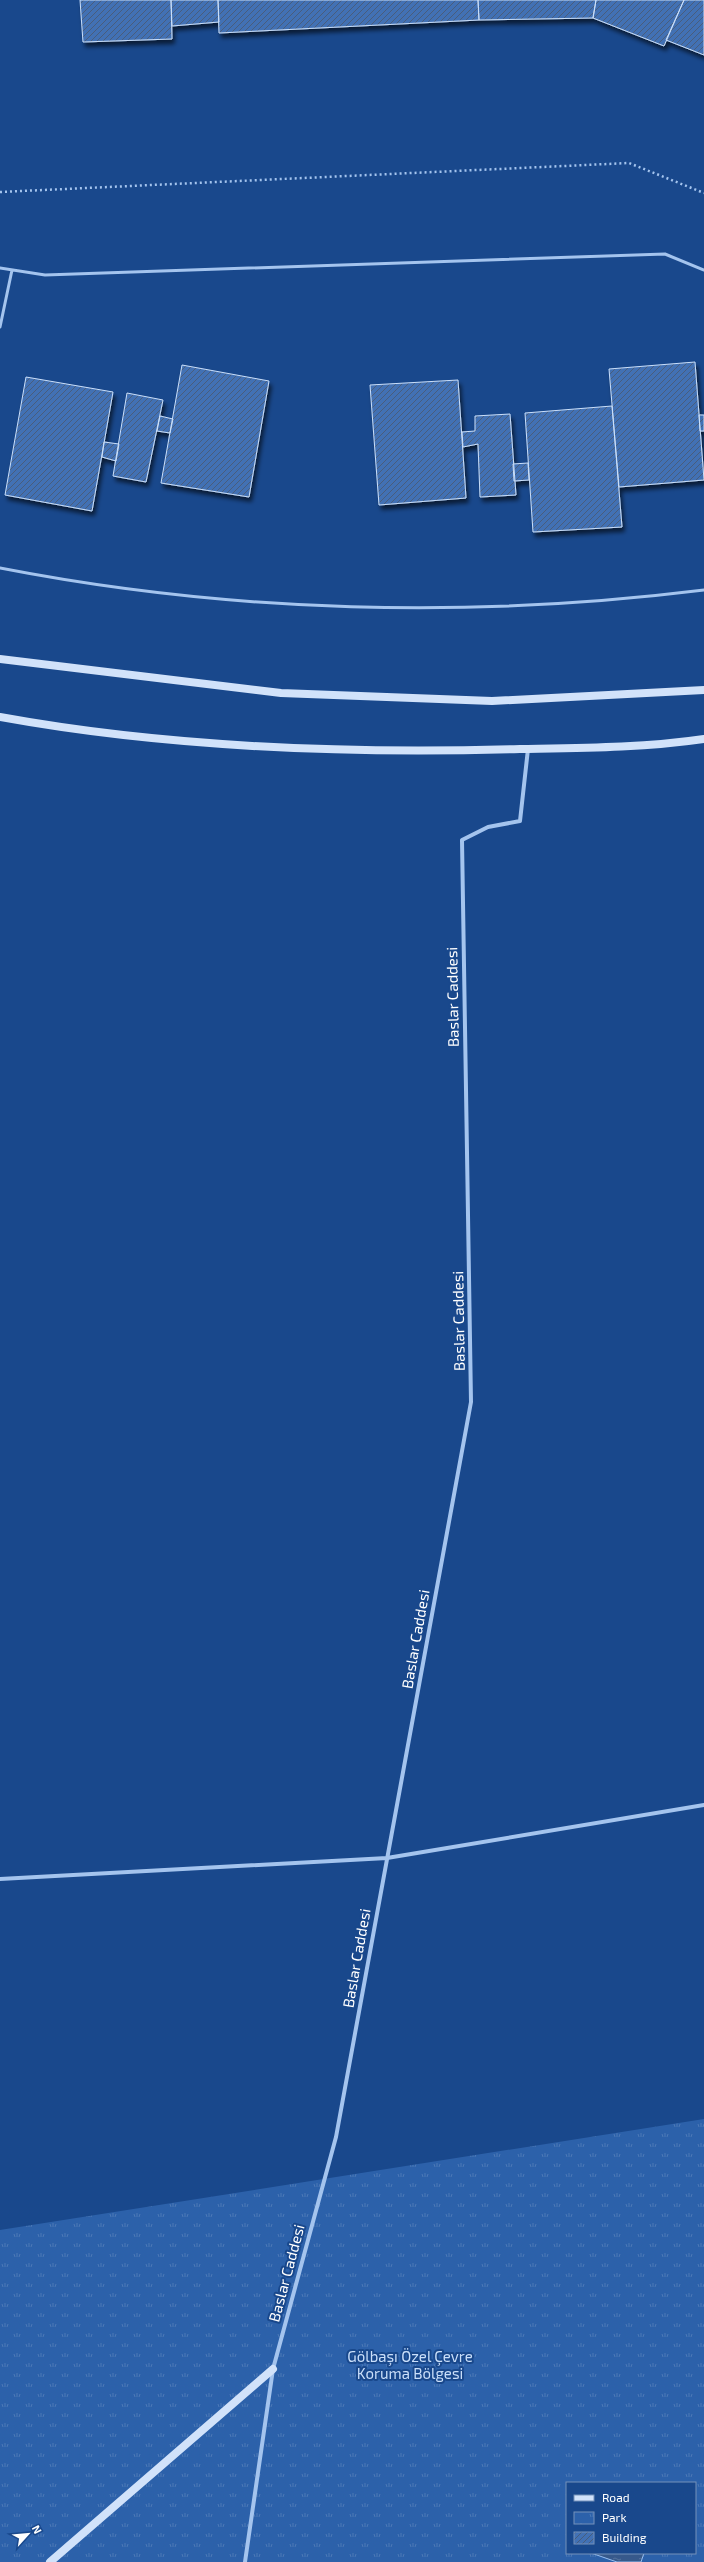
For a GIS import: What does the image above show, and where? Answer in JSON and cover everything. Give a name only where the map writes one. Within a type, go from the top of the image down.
[{"type":"main road","points":[[0,659],[281,693],[492,701],[704,690]]},
{"type":"main road","points":[[0,717],[132,735],[246,745],[359,750],[528,749],[657,746],[704,739]]},
{"type":"main road","points":[[50,2562],[273,2368]]},
{"type":"street","name":"Baslar Caddesi","points":[[245,2562],[273,2368],[336,2137],[471,1402],[462,840],[488,827],[520,821],[528,749]]},
{"type":"street","points":[[0,1879],[387,1858],[704,1805]]},
{"type":"lane","points":[[0,268],[46,275],[665,254],[704,270]]},
{"type":"lane","points":[[0,327],[12,270]]},
{"type":"lane","points":[[0,568],[153,592],[264,603],[376,608],[472,608],[567,603],[704,590]]},
{"type":"path","points":[[0,192],[629,163],[704,193]]},
{"type":"green space","name":"Gölbaşı Özel Çevre Koruma Bölgesi","points":[[704,2119],[704,2562],[0,2562],[0,2230]]},
{"type":"water","points":[[594,2554],[644,2554],[641,2562],[617,2562]]},
{"type":"building","points":[[80,0],[171,0],[172,39],[83,42]]},
{"type":"building","points":[[171,0],[218,0],[219,22],[172,26]]},
{"type":"building","points":[[218,0],[478,0],[479,20],[219,33]]},
{"type":"building","points":[[478,0],[596,0],[593,18],[479,20]]},
{"type":"building","points":[[596,0],[684,0],[664,46],[593,18]]},
{"type":"building","points":[[684,0],[704,0],[704,55],[666,40]]},
{"type":"building","points":[[695,362],[704,480],[619,487],[609,369]]},
{"type":"building","points":[[182,365],[269,381],[249,497],[161,483]]},
{"type":"building","points":[[26,377],[113,392],[92,511],[5,495]]},
{"type":"building","points":[[458,380],[466,498],[379,505],[370,385]]},
{"type":"building","points":[[127,393],[163,400],[146,482],[113,476]]},
{"type":"building","points":[[612,406],[622,527],[533,532],[525,413]]},
{"type":"building","points":[[510,414],[516,495],[480,497],[478,444],[463,447],[462,432],[475,431],[475,416]]},
{"type":"building","points":[[699,415],[704,415],[704,431],[700,431]]},
{"type":"building","points":[[160,416],[173,419],[170,433],[157,431]]},
{"type":"building","points":[[104,442],[119,444],[116,461],[102,457]]},
{"type":"building","points":[[528,463],[529,480],[514,481],[513,464]]}]
